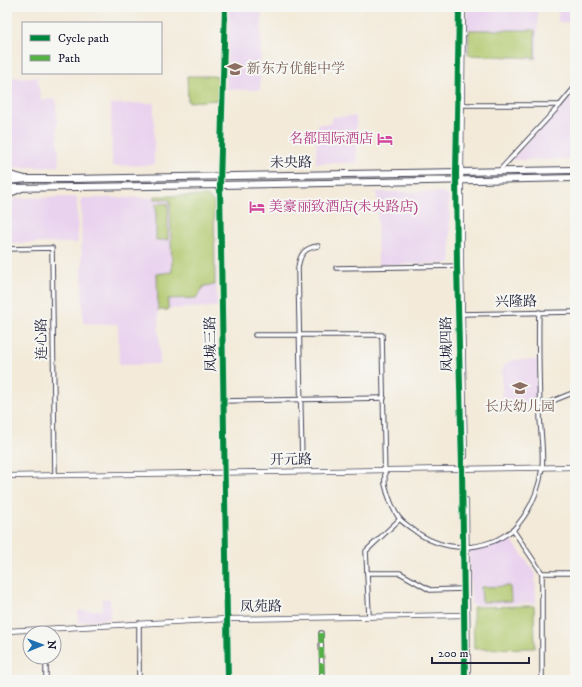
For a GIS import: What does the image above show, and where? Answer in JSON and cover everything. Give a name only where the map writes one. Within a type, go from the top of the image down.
[{"type":"main road","name":"未央路","points":[[7,181],[28,179],[575,170]]},
{"type":"main road","points":[[7,174],[28,179]]},
{"type":"main road","name":"未央路","points":[[7,188],[575,178]]},
{"type":"main road","points":[[7,194],[24,188]]},
{"type":"street","name":"凤城三路","points":[[225,7],[220,185],[228,680]]},
{"type":"street","name":"凤城四路","points":[[459,7],[459,265],[464,468],[463,589],[466,615],[465,680]]},
{"type":"street","name":"凤城四路","points":[[460,105],[464,7]]},
{"type":"street","points":[[498,172],[575,87]]},
{"type":"street","points":[[460,105],[560,105]]},
{"type":"street","points":[[302,463],[298,268],[299,258],[304,251],[318,246]]},
{"type":"street","name":"连心路","points":[[7,249],[52,248],[55,475]]},
{"type":"street","points":[[336,268],[459,265]]},
{"type":"street","points":[[255,335],[382,335],[384,470],[388,496],[400,519],[417,533],[436,543],[450,547],[464,548],[493,542],[513,530],[520,522],[532,502],[537,488],[542,467],[539,312]]},
{"type":"street","name":"兴隆路","points":[[460,314],[575,312]]},
{"type":"street","points":[[540,406],[575,392]]},
{"type":"street","points":[[223,401],[384,398]]},
{"type":"street","name":"开元路","points":[[7,476],[575,467]]},
{"type":"street","points":[[369,616],[366,551],[400,519]]},
{"type":"street","points":[[513,530],[542,573],[542,680]]},
{"type":"street","name":"凤城四路","points":[[464,548],[468,680]]},
{"type":"street","points":[[542,573],[575,572]]},
{"type":"street","points":[[367,573],[400,573],[430,590],[463,589]]},
{"type":"street","name":"凤苑路","points":[[62,630],[139,623],[227,619],[466,615]]},
{"type":"street","points":[[139,623],[139,680]]},
{"type":"street","name":"凤苑路","points":[[7,631],[22,631]]},
{"type":"street","points":[[321,633],[322,680]]},
{"type":"street","points":[[46,665],[46,680]]},
{"type":"street","points":[[570,680],[575,676]]},
{"type":"shaded area","points":[[229,7],[262,7],[260,90],[226,89]]},
{"type":"shaded area","points":[[467,7],[538,7],[537,59],[466,55]]},
{"type":"shaded area","points":[[558,7],[574,7],[574,22],[558,22]]},
{"type":"shaded area","points":[[37,77],[41,100],[56,99],[59,166],[10,168],[7,78]]},
{"type":"shaded area","points":[[575,94],[575,159],[511,160],[566,102]]},
{"type":"shaded area","points":[[154,103],[154,165],[112,166],[111,104]]},
{"type":"shaded area","points":[[356,116],[357,163],[316,163],[317,124],[331,124],[332,117]]},
{"type":"shaded area","points":[[377,192],[442,192],[449,197],[451,263],[378,265]]},
{"type":"shaded area","points":[[77,197],[78,243],[10,243],[9,204],[15,198]]},
{"type":"shaded area","points":[[209,197],[215,202],[217,307],[158,309],[160,364],[119,365],[118,324],[83,323],[81,198]]},
{"type":"shaded area","name":"长庆幼儿园","points":[[511,360],[537,360],[538,404],[502,405],[502,371],[505,365]]},
{"type":"shaded area","points":[[510,538],[535,572],[536,603],[471,605],[469,551]]},
{"type":"shaded area","points":[[110,598],[110,619],[78,622],[78,611],[102,610],[102,599]]},
{"type":"green space","points":[[469,30],[535,30],[535,58],[468,55]]},
{"type":"green space","points":[[187,76],[219,76],[218,100],[188,102]]},
{"type":"green space","points":[[155,196],[207,196],[214,202],[215,285],[204,286],[196,298],[168,299],[168,310],[158,310],[157,274],[172,272],[170,200],[155,199]]},
{"type":"green space","points":[[168,203],[168,240],[156,240],[156,204]]},
{"type":"green space","points":[[510,586],[511,601],[482,602],[481,587]]},
{"type":"green space","points":[[534,606],[535,648],[474,649],[473,607]]},
{"type":"marked path","points":[[321,633],[322,680]]},
{"type":"cycle path","points":[[225,7],[220,185],[228,680]]},
{"type":"cycle path","points":[[459,7],[456,173],[465,680]]},
{"type":"place","name":"新东方优能中学","points":[[235,69]]},
{"type":"place","name":"名都国际酒店","points":[[385,139]]},
{"type":"place","name":"美豪丽致酒店(未央路店)","points":[[257,207]]},
{"type":"place","name":"长庆幼儿园","points":[[520,388]]}]
